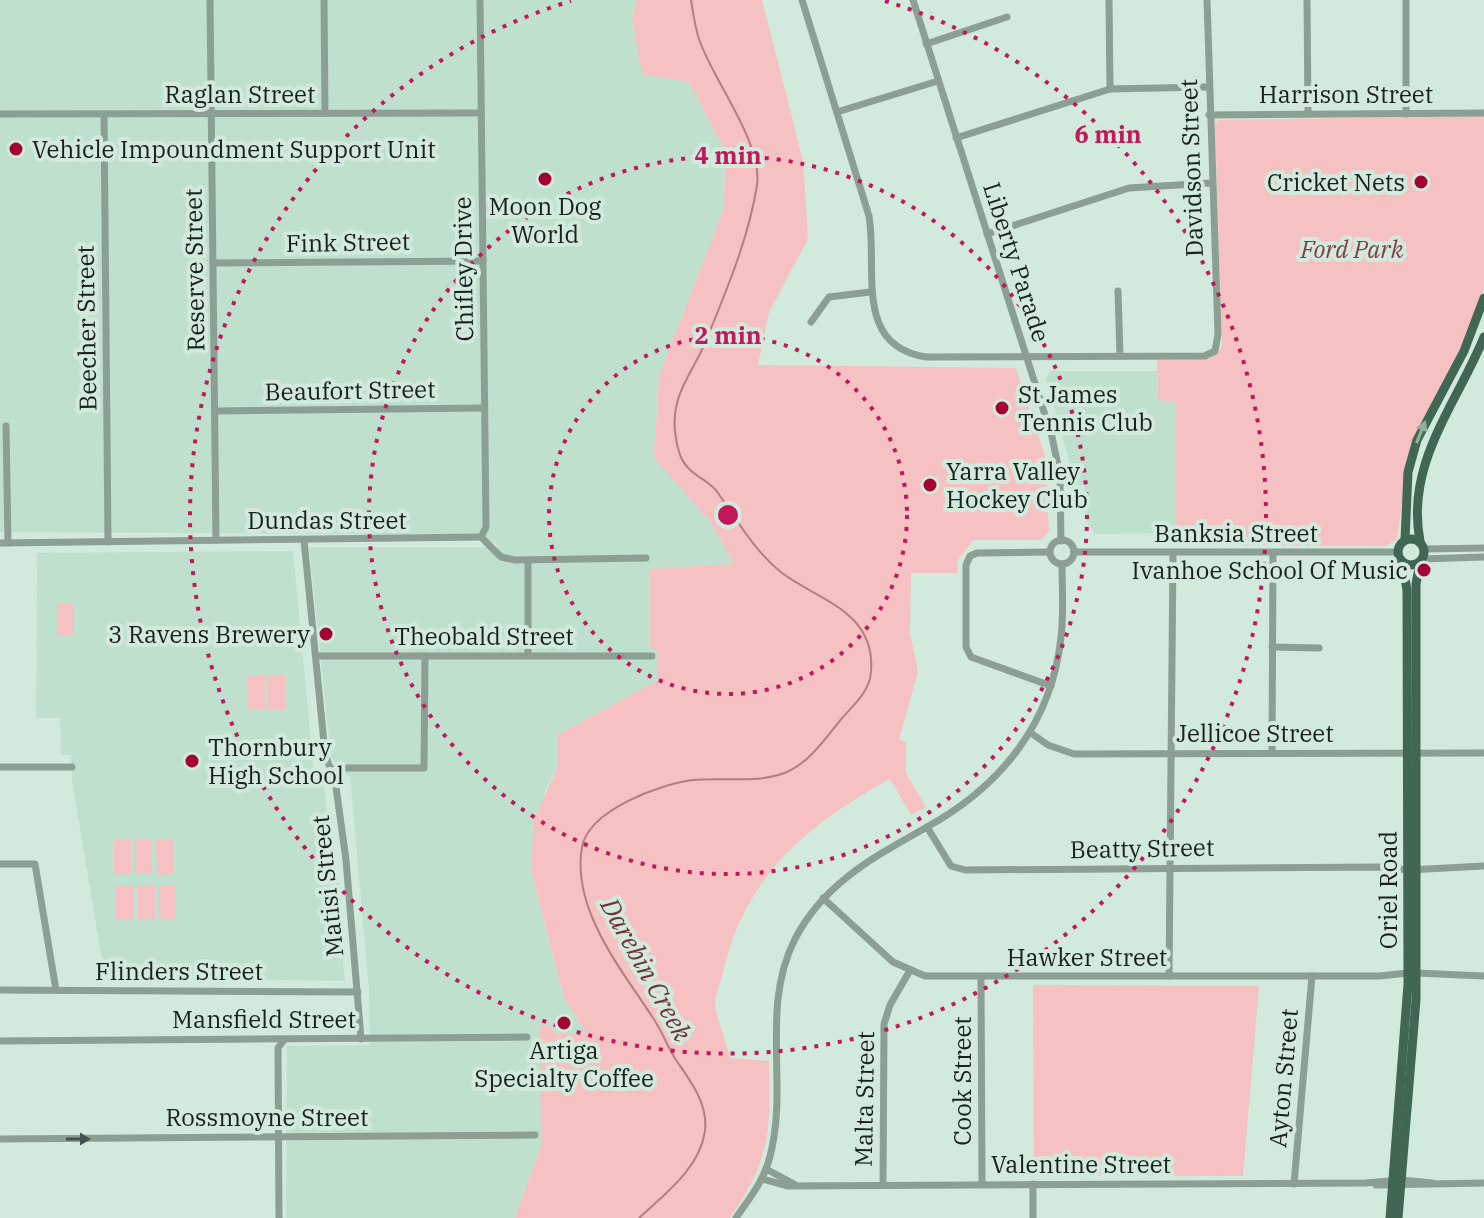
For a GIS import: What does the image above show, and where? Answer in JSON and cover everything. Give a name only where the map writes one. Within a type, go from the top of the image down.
[{"type":"main road","points":[[1405,540],[1422,553],[1410,565],[1400,556],[1405,540],[1408,472],[1417,440],[1464,351],[1484,298]]},
{"type":"main road","name":"Oriel Road","points":[[1398,1218],[1397,1183],[1412,976],[1412,754],[1416,584],[1422,553],[1417,527],[1421,473],[1439,424],[1480,355],[1484,337]]},
{"type":"main road","name":"Oriel Road","points":[[1400,556],[1407,590],[1412,754]]},
{"type":"main road","name":"Oriel Road","points":[[1390,1218],[1397,1183]]},
{"type":"street","name":"Reserve Street","points":[[210,0],[216,540]]},
{"type":"street","points":[[324,0],[325,113]]},
{"type":"street","name":"Chifley Drive","points":[[480,0],[486,527],[481,537]]},
{"type":"street","points":[[802,0],[809,33],[869,216],[873,237],[870,292],[890,344],[906,354],[926,357],[1120,356],[1118,291]]},
{"type":"street","name":"Liberty Parade","points":[[913,0],[1057,457],[1061,541]]},
{"type":"street","points":[[1109,0],[1110,89]]},
{"type":"street","name":"Davidson Street","points":[[1120,356],[1205,356],[1215,351],[1218,334],[1207,87],[1207,0]]},
{"type":"street","points":[[1307,0],[1308,113]]},
{"type":"street","points":[[1406,0],[1406,114]]},
{"type":"street","points":[[926,44],[1007,17]]},
{"type":"street","points":[[837,112],[938,81]]},
{"type":"street","points":[[956,138],[1110,89],[1207,87]]},
{"type":"street","name":"Raglan Street","points":[[0,114],[481,113]]},
{"type":"street","name":"Harrison Street","points":[[1209,115],[1484,113]]},
{"type":"street","name":"Beecher Street","points":[[104,114],[108,542]]},
{"type":"street","points":[[987,234],[1129,188],[1211,183]]},
{"type":"street","name":"Fink Street","points":[[213,263],[483,261]]},
{"type":"street","points":[[811,322],[829,297],[870,292]]},
{"type":"street","points":[[1464,351],[1480,355]]},
{"type":"street","name":"Beaufort Street","points":[[216,411],[484,408]]},
{"type":"street","points":[[4,543],[6,426]]},
{"type":"street","points":[[481,537],[501,557],[528,560],[646,558]]},
{"type":"street","name":"Dundas Street","points":[[4,543],[481,537]]},
{"type":"street","name":"Matisi Street","points":[[304,540],[325,753],[331,768],[342,829],[361,1039]]},
{"type":"street","points":[[1061,541],[1071,545],[1074,552],[1069,561],[1062,564],[1055,561],[1050,552],[1053,545],[1061,541]]},
{"type":"street","points":[[1422,553],[1484,548]]},
{"type":"street","points":[[1050,552],[977,553],[970,556],[966,565],[966,647],[971,657],[1051,686]]},
{"type":"street","name":"Banksia Street","points":[[1074,552],[1400,556]]},
{"type":"street","points":[[1272,753],[1273,553]]},
{"type":"street","points":[[1422,553],[1484,557]]},
{"type":"street","points":[[1169,976],[1173,554]]},
{"type":"street","points":[[528,560],[528,656]]},
{"type":"street","points":[[736,1218],[762,1179],[774,1136],[778,990],[793,943],[823,898],[864,862],[927,827],[990,783],[1031,733],[1051,686],[1062,635],[1062,564]]},
{"type":"street","points":[[1272,647],[1319,648]]},
{"type":"street","name":"Theobald Street","points":[[316,656],[652,656]]},
{"type":"street","points":[[331,768],[424,768],[425,656]]},
{"type":"street","name":"Jellicoe Street","points":[[1031,733],[1057,749],[1074,754],[1484,753]]},
{"type":"street","points":[[0,767],[72,767]]},
{"type":"street","name":"Beatty Street","points":[[927,827],[946,860],[957,869],[1484,866]]},
{"type":"street","points":[[0,864],[35,864],[56,990]]},
{"type":"street","points":[[823,898],[893,962],[909,972]]},
{"type":"street","name":"Hawker Street","points":[[909,972],[933,977],[1484,976]]},
{"type":"street","name":"Malta Street","points":[[883,1184],[883,1032],[890,1005],[909,972]]},
{"type":"street","name":"Ayton Street","points":[[1294,1184],[1312,976]]},
{"type":"street","name":"Cook Street","points":[[981,977],[982,1184]]},
{"type":"street","name":"Flinders Street","points":[[0,990],[358,992]]},
{"type":"street","name":"Mansfield Street","points":[[0,1041],[527,1037]]},
{"type":"street","points":[[279,1218],[278,1048],[284,1040]]},
{"type":"street","name":"Rossmoyne Street","points":[[0,1139],[535,1135]]},
{"type":"street","name":"Valentine Street","points":[[766,1169],[796,1184]]},
{"type":"street","name":"Valentine Street","points":[[762,1179],[778,1185],[1484,1183]]},
{"type":"street","points":[[1033,1184],[1033,1218]]},
{"type":"shaded area","points":[[0,0],[637,0],[632,19],[689,82],[725,151],[724,208],[659,375],[654,457],[709,520],[734,564],[649,569],[650,647],[657,648],[658,681],[557,735],[558,766],[545,791],[531,870],[564,998],[587,1034],[553,1035],[541,1146],[515,1218],[286,1218],[287,1046],[370,1045],[369,989],[350,776],[342,775],[331,756],[309,547],[500,547],[480,535],[0,532]]},
{"type":"shaded area","points":[[1050,371],[1157,371],[1158,400],[1176,401],[1176,533],[1095,534],[1085,518],[1084,485],[1070,485],[1069,459],[1046,379]]},
{"type":"shaded area","name":"Thornbury High School","points":[[293,551],[314,774],[323,775],[345,981],[105,977],[72,781],[71,755],[61,755],[60,718],[36,718],[37,553]]},
{"type":"green space","points":[[637,0],[762,0],[803,161],[808,239],[769,312],[758,365],[1016,368],[1045,456],[1049,532],[1041,540],[973,540],[958,560],[957,573],[911,573],[910,633],[918,672],[899,739],[906,743],[906,773],[926,807],[911,815],[890,779],[833,814],[785,855],[765,879],[734,935],[717,991],[717,1016],[730,1058],[769,1061],[769,1107],[766,1143],[761,1160],[730,1218],[515,1218],[541,1146],[540,1026],[550,1026],[554,1034],[586,1033],[564,998],[531,870],[534,820],[558,766],[557,735],[657,681],[657,649],[650,648],[649,569],[734,564],[709,520],[654,458],[659,375],[724,208],[725,151],[689,82],[642,74],[632,19]]},
{"type":"green space","name":"Ford Park","points":[[1484,116],[1484,288],[1464,341],[1434,399],[1402,501],[1397,539],[1386,546],[1176,545],[1176,402],[1158,400],[1157,360],[1210,359],[1222,347],[1215,125],[1218,120]]},
{"type":"green space","points":[[57,604],[74,604],[74,635],[57,635]]},
{"type":"green space","points":[[248,675],[265,675],[265,709],[248,709]]},
{"type":"green space","points":[[267,675],[285,675],[285,709],[268,709]]},
{"type":"green space","points":[[131,839],[131,874],[114,874],[113,840]]},
{"type":"green space","points":[[152,839],[152,874],[135,874],[135,840]]},
{"type":"green space","points":[[156,840],[174,840],[174,874],[157,875]]},
{"type":"green space","points":[[116,885],[134,885],[134,919],[116,919]]},
{"type":"green space","points":[[138,885],[155,885],[155,919],[138,919]]},
{"type":"green space","points":[[159,885],[176,885],[176,919],[159,919]]},
{"type":"green space","points":[[1033,985],[1259,986],[1243,1176],[1034,1175]]},
{"type":"waterway","name":"Darebin Creek","points":[[639,1218],[670,1190],[696,1157],[705,1131],[704,1111],[693,1085],[614,959],[591,916],[581,870],[582,847],[587,834],[611,811],[663,787],[693,780],[765,778],[795,768],[818,748],[857,702],[868,685],[871,672],[865,635],[855,622],[843,610],[772,565],[714,488],[688,468],[678,450],[675,425],[678,400],[736,266],[757,185],[757,168],[745,130],[705,55],[691,0]]},
{"type":"place","name":"Vehicle Impoundment Support Unit","points":[[16,149]]},
{"type":"place","name":"Moon Dog World","points":[[545,179]]},
{"type":"place","name":"Cricket Nets","points":[[1421,182]]},
{"type":"place","name":"St James Tennis Club","points":[[1002,408]]},
{"type":"place","name":"Yarra Valley Hockey Club","points":[[930,485]]},
{"type":"place","name":"Ivanhoe School Of Music","points":[[1424,570]]},
{"type":"place","name":"3 Ravens Brewery","points":[[326,634]]},
{"type":"place","name":"Thornbury High School","points":[[192,761]]},
{"type":"place","name":"Artiga Specialty Coffee","points":[[564,1023]]}]
